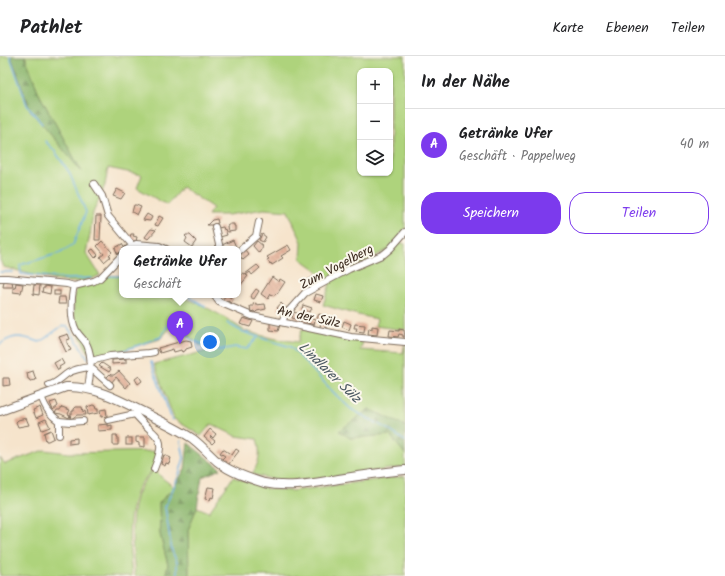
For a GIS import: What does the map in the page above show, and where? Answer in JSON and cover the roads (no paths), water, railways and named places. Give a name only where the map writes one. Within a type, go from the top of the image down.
[{"type":"main road","points":[[1,411],[66,387],[88,388],[103,392],[136,412],[191,438],[226,468],[264,483],[300,485],[405,470]]},
{"type":"street","points":[[94,184],[102,196],[108,216],[129,246]]},
{"type":"street","points":[[241,249],[256,236],[259,222]]},
{"type":"street","points":[[215,226],[219,246]]},
{"type":"street","name":"Zum Vogelberg","points":[[282,322],[285,315],[305,293],[349,269],[384,254],[405,232]]},
{"type":"street","points":[[132,246],[136,244],[159,246]]},
{"type":"street","points":[[0,278],[67,284],[74,286],[100,278],[119,258]]},
{"type":"street","points":[[74,286],[72,303],[73,323],[76,330],[87,345],[90,361],[88,388]]},
{"type":"street","name":"An der Sülz","points":[[216,298],[219,302],[252,316],[352,336],[405,342]]},
{"type":"street","points":[[49,385],[90,361],[110,356],[149,354],[154,352]]},
{"type":"street","points":[[90,361],[110,385]]},
{"type":"street","points":[[41,396],[48,411],[59,421],[70,422],[83,420]]},
{"type":"street","points":[[108,420],[136,412],[143,423],[158,436],[160,442],[161,450],[154,469]]},
{"type":"street","points":[[59,421],[60,434]]},
{"type":"waterway","points":[[10,56],[27,105],[42,124]]},
{"type":"waterway","points":[[45,141],[54,150],[69,172],[86,212],[73,245],[60,253],[20,265],[21,274],[67,279],[91,278]]},
{"type":"waterway","points":[[0,272],[13,272]]},
{"type":"waterway","points":[[108,276],[119,276]]},
{"type":"waterway","points":[[191,298],[205,306]]},
{"type":"waterway","name":"Lindlarer Sülz","points":[[117,353],[161,337],[170,322],[178,322],[191,340],[220,350],[235,347],[247,349],[258,337],[291,347],[351,409],[386,428],[405,441]]},
{"type":"waterway","points":[[227,323],[241,331],[258,337]]},
{"type":"waterway","name":"Lindlarer Sülz","points":[[0,344],[15,337],[40,342],[62,326],[67,326],[88,358]]},
{"type":"waterway","points":[[151,362],[172,420]]},
{"type":"waterway","points":[[177,576],[177,562],[172,551],[165,507],[179,475],[184,458],[181,441]]},
{"type":"place","name":"Getränke Ufer","points":[[180,344]]}]
